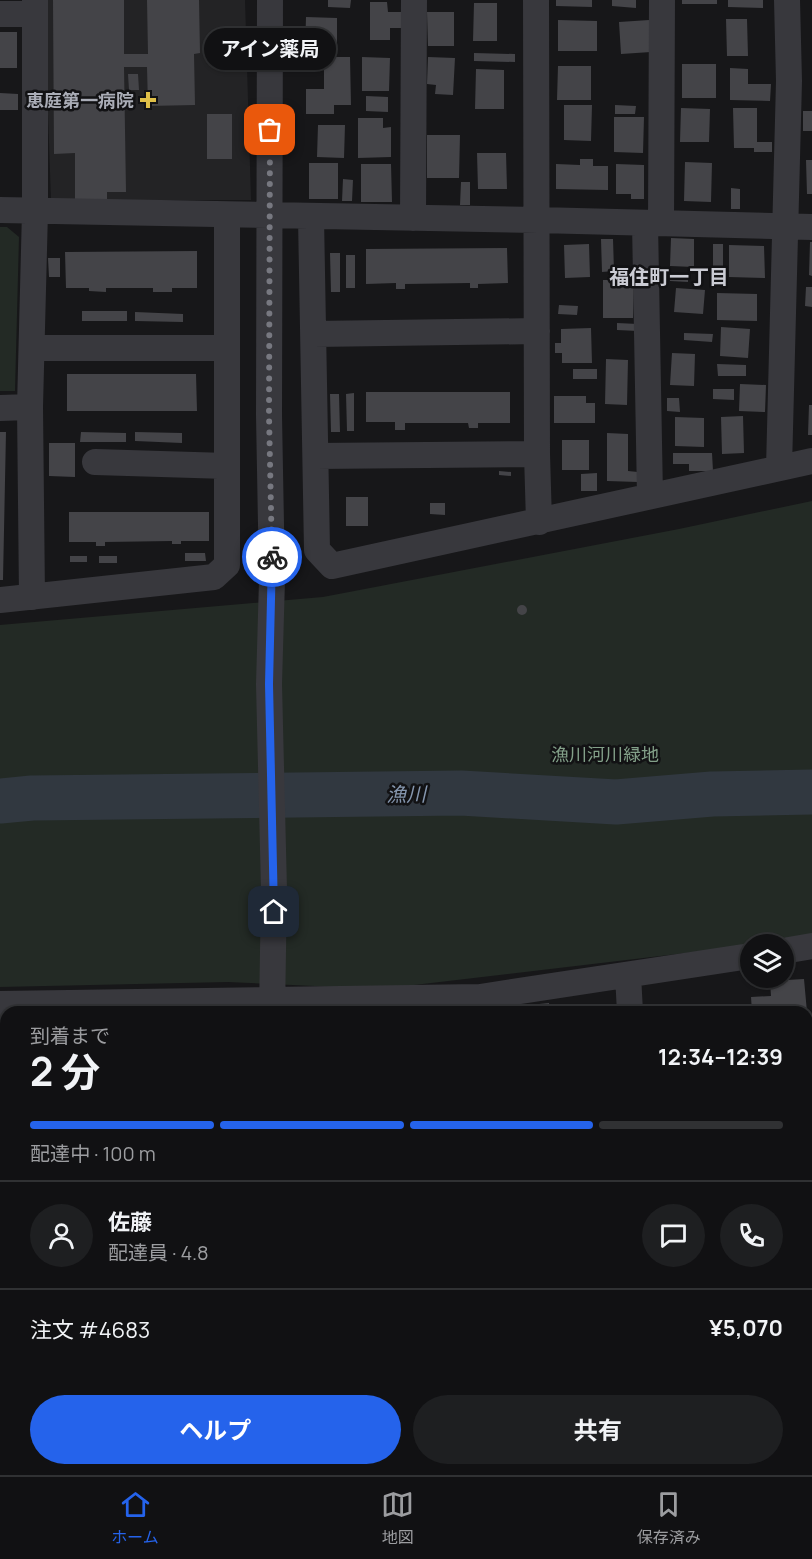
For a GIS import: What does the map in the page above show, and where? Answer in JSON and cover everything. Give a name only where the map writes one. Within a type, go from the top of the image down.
[{"type":"street","points":[[270,0],[269,415],[272,580],[269,684],[274,890],[273,1006]]},
{"type":"street","points":[[413,218],[414,0]]},
{"type":"street","points":[[536,0],[539,522]]},
{"type":"street","points":[[650,496],[653,223],[662,0]]},
{"type":"street","points":[[779,468],[784,227],[800,80],[787,0]]},
{"type":"street","points":[[0,14],[35,7],[35,211],[30,408],[32,597]]},
{"type":"street","points":[[0,210],[538,219],[812,227]]},
{"type":"street","points":[[0,600],[214,577],[227,565],[227,215]]},
{"type":"street","points":[[311,217],[317,550],[332,566],[812,461]]},
{"type":"street","points":[[314,334],[537,331]]},
{"type":"street","points":[[32,348],[227,348]]},
{"type":"street","points":[[0,408],[30,408]]},
{"type":"street","points":[[316,456],[537,454]]},
{"type":"street","points":[[95,462],[227,466]]},
{"type":"street","points":[[794,949],[812,946]]},
{"type":"street","points":[[376,1006],[480,1005],[627,975],[740,958]]},
{"type":"street","points":[[627,975],[630,1006]]},
{"type":"street","points":[[0,1004],[48,1006]]},
{"type":"shaded area","name":"恵庭第一病院","points":[[44,0],[245,0],[251,200],[51,200]]},
{"type":"green space","points":[[0,227],[7,227],[19,237],[15,391],[0,391]]},
{"type":"green space","name":"漁川河川緑地","points":[[812,501],[812,938],[794,940],[794,934],[740,934],[740,946],[380,989],[228,982],[0,987],[0,625],[323,597],[679,529]]},
{"type":"building","points":[[53,0],[124,0],[124,54],[148,54],[147,0],[199,0],[200,53],[194,54],[195,105],[148,106],[147,67],[124,67],[126,192],[107,192],[107,199],[75,199],[75,153],[54,154]]},
{"type":"building","points":[[328,0],[351,0],[350,8],[328,7]]},
{"type":"building","points":[[556,0],[592,0],[592,7],[556,6]]},
{"type":"building","points":[[612,0],[636,0],[636,8],[612,6]]},
{"type":"building","points":[[682,0],[717,0],[717,4],[682,4]]},
{"type":"building","points":[[728,0],[763,0],[763,8],[728,7]]},
{"type":"building","points":[[370,2],[387,2],[388,12],[401,12],[401,28],[390,28],[390,40],[370,40]]},
{"type":"building","points":[[474,3],[497,3],[497,41],[473,41]]},
{"type":"building","points":[[427,12],[454,12],[454,46],[428,46]]},
{"type":"building","points":[[306,17],[337,18],[337,52],[305,51]]},
{"type":"building","points":[[726,19],[747,19],[748,56],[727,56]]},
{"type":"building","points":[[558,20],[597,21],[597,51],[558,51]]},
{"type":"building","points":[[649,20],[651,52],[621,54],[619,22]]},
{"type":"building","points":[[0,32],[17,32],[17,68],[0,68]]},
{"type":"building","points":[[474,53],[515,54],[515,62],[474,61]]},
{"type":"building","points":[[324,57],[350,57],[351,105],[334,105],[334,114],[306,114],[306,89],[324,89]]},
{"type":"building","points":[[362,57],[390,58],[389,91],[362,91]]},
{"type":"building","points":[[428,57],[455,58],[453,95],[435,94],[436,85],[427,84]]},
{"type":"building","points":[[682,64],[716,64],[716,98],[682,98]]},
{"type":"building","points":[[558,66],[591,66],[591,100],[557,100]]},
{"type":"building","points":[[730,68],[748,69],[748,84],[771,84],[770,101],[730,100]]},
{"type":"building","points":[[476,69],[504,70],[504,109],[475,109]]},
{"type":"building","points":[[128,74],[138,74],[139,90],[129,90]]},
{"type":"building","points":[[0,93],[18,94],[18,110],[0,110]]},
{"type":"building","points":[[366,96],[388,97],[388,112],[366,111]]},
{"type":"building","points":[[564,105],[592,105],[591,141],[564,140]]},
{"type":"building","points":[[615,105],[636,106],[635,114],[615,114]]},
{"type":"building","points":[[681,108],[710,109],[709,142],[680,142]]},
{"type":"building","points":[[733,108],[757,108],[757,142],[772,142],[772,152],[754,152],[754,148],[734,148]]},
{"type":"building","points":[[803,111],[812,111],[812,131],[803,131]]},
{"type":"building","points":[[207,114],[232,114],[232,159],[207,159]]},
{"type":"building","points":[[614,117],[644,117],[643,153],[614,152]]},
{"type":"building","points":[[358,118],[383,118],[383,128],[391,127],[391,157],[358,158]]},
{"type":"building","points":[[318,125],[345,125],[344,158],[317,157]]},
{"type":"building","points":[[427,135],[460,135],[459,178],[427,178]]},
{"type":"building","points":[[477,153],[506,153],[507,189],[478,189]]},
{"type":"building","points":[[580,159],[593,159],[593,166],[608,166],[608,190],[556,189],[556,164],[580,165]]},
{"type":"building","points":[[806,160],[812,160],[812,194],[807,194]]},
{"type":"building","points":[[685,162],[712,163],[711,202],[684,201]]},
{"type":"building","points":[[309,163],[338,163],[338,199],[309,199]]},
{"type":"building","points":[[361,164],[391,164],[392,202],[361,202]]},
{"type":"building","points":[[616,164],[644,165],[644,199],[631,199],[631,194],[616,194]]},
{"type":"building","points":[[343,179],[353,180],[352,201],[342,201]]},
{"type":"building","points":[[461,182],[470,182],[470,205],[460,205]]},
{"type":"building","points":[[731,188],[740,189],[740,209],[731,209]]},
{"type":"building","points":[[671,238],[694,239],[694,267],[670,266]]},
{"type":"building","points":[[601,239],[613,239],[614,271],[602,272]]},
{"type":"building","points":[[810,242],[812,242],[812,276],[809,275]]},
{"type":"building","points":[[589,244],[590,277],[565,278],[564,245]]},
{"type":"building","points":[[713,244],[723,244],[723,272],[713,272]]},
{"type":"building","points":[[729,245],[764,246],[765,278],[729,277]]},
{"type":"building","points":[[507,248],[508,283],[478,284],[478,288],[470,288],[470,283],[405,284],[405,289],[396,289],[396,283],[366,284],[366,249]]},
{"type":"building","points":[[197,251],[197,288],[172,288],[172,292],[153,292],[153,288],[106,288],[106,292],[89,291],[89,288],[66,288],[65,252]]},
{"type":"building","points":[[330,253],[340,253],[340,292],[331,292]]},
{"type":"building","points":[[346,255],[355,255],[355,288],[346,288]]},
{"type":"building","points":[[48,258],[60,258],[60,277],[49,277]]},
{"type":"building","points":[[670,273],[688,273],[688,282],[670,281]]},
{"type":"building","points":[[603,280],[634,280],[633,318],[603,318]]},
{"type":"building","points":[[806,287],[812,287],[812,307],[805,306]]},
{"type":"building","points":[[676,288],[705,290],[703,314],[674,312]]},
{"type":"building","points":[[717,293],[757,294],[757,321],[717,320]]},
{"type":"building","points":[[559,305],[578,306],[577,315],[558,314]]},
{"type":"building","points":[[82,311],[127,311],[127,321],[82,321]]},
{"type":"building","points":[[135,312],[183,314],[183,322],[135,321]]},
{"type":"building","points":[[617,323],[638,324],[638,331],[617,330]]},
{"type":"building","points":[[721,327],[750,329],[748,358],[720,356]]},
{"type":"building","points":[[591,328],[592,363],[562,363],[562,353],[555,353],[555,343],[561,343],[561,329]]},
{"type":"building","points":[[684,333],[713,334],[712,342],[684,340]]},
{"type":"building","points":[[672,353],[695,354],[694,386],[670,385]]},
{"type":"building","points":[[606,359],[628,360],[627,405],[605,404]]},
{"type":"building","points":[[717,364],[746,365],[746,376],[718,376]]},
{"type":"building","points":[[573,369],[597,369],[597,379],[573,379]]},
{"type":"building","points":[[67,374],[196,374],[197,411],[67,411]]},
{"type":"building","points":[[740,384],[766,385],[765,412],[739,411]]},
{"type":"building","points":[[713,389],[734,389],[734,400],[713,399]]},
{"type":"building","points":[[366,392],[510,392],[510,423],[478,423],[478,428],[469,428],[468,423],[405,423],[405,430],[395,430],[395,422],[366,422]]},
{"type":"building","points":[[354,393],[354,431],[347,431],[346,394]]},
{"type":"building","points":[[330,394],[339,394],[340,432],[331,432]]},
{"type":"building","points":[[554,396],[586,396],[586,403],[595,403],[595,423],[554,423]]},
{"type":"building","points":[[667,398],[679,398],[680,412],[667,411]]},
{"type":"building","points":[[809,405],[812,405],[812,435],[808,435]]},
{"type":"building","points":[[743,416],[744,453],[722,454],[721,417]]},
{"type":"building","points":[[675,417],[704,418],[704,447],[675,446]]},
{"type":"building","points":[[0,432],[6,432],[3,580],[0,580]]},
{"type":"building","points":[[81,432],[126,433],[126,442],[80,442]]},
{"type":"building","points":[[135,432],[182,433],[182,443],[135,441]]},
{"type":"building","points":[[607,433],[628,434],[628,471],[638,472],[638,482],[607,481]]},
{"type":"building","points":[[562,440],[589,440],[589,470],[562,470]]},
{"type":"building","points":[[49,443],[75,443],[75,477],[49,476]]},
{"type":"building","points":[[673,453],[712,453],[713,471],[689,471],[689,464],[673,464]]},
{"type":"building","points":[[499,471],[511,472],[511,476],[499,475]]},
{"type":"building","points":[[597,473],[597,491],[581,491],[581,474]]},
{"type":"building","points":[[346,497],[368,497],[368,526],[346,526]]},
{"type":"building","points":[[430,503],[445,503],[445,515],[430,514]]},
{"type":"building","points":[[69,512],[209,512],[209,541],[181,541],[181,544],[172,544],[172,541],[105,542],[105,546],[96,546],[96,542],[69,542]]},
{"type":"building","points":[[185,553],[205,553],[206,561],[185,561]]},
{"type":"building","points":[[70,556],[87,556],[87,562],[70,562]]},
{"type":"building","points":[[99,556],[117,556],[117,563],[99,563]]},
{"type":"building","points":[[522,605],[527,610],[522,615],[517,610]]},
{"type":"building","points":[[804,979],[806,1006],[752,1006],[751,997],[771,996],[770,988],[794,988],[794,980]]},
{"type":"building","points":[[549,1003],[549,1006],[539,1006],[539,1004]]},
{"type":"waterway","name":"漁川","points":[[0,801],[32,798],[461,793],[616,802],[712,794],[812,792]]},
{"type":"way so far","points":[[270,130],[269,415],[272,557]]},
{"type":"place","name":"恵庭第一病院","points":[[148,100]]},
{"type":"place","name":"アイン薬局","points":[[270,130]]},
{"type":"district","name":"福住町一丁目","points":[[669,276]]},
{"type":"route","points":[[272,557],[269,684],[274,912]]}]
